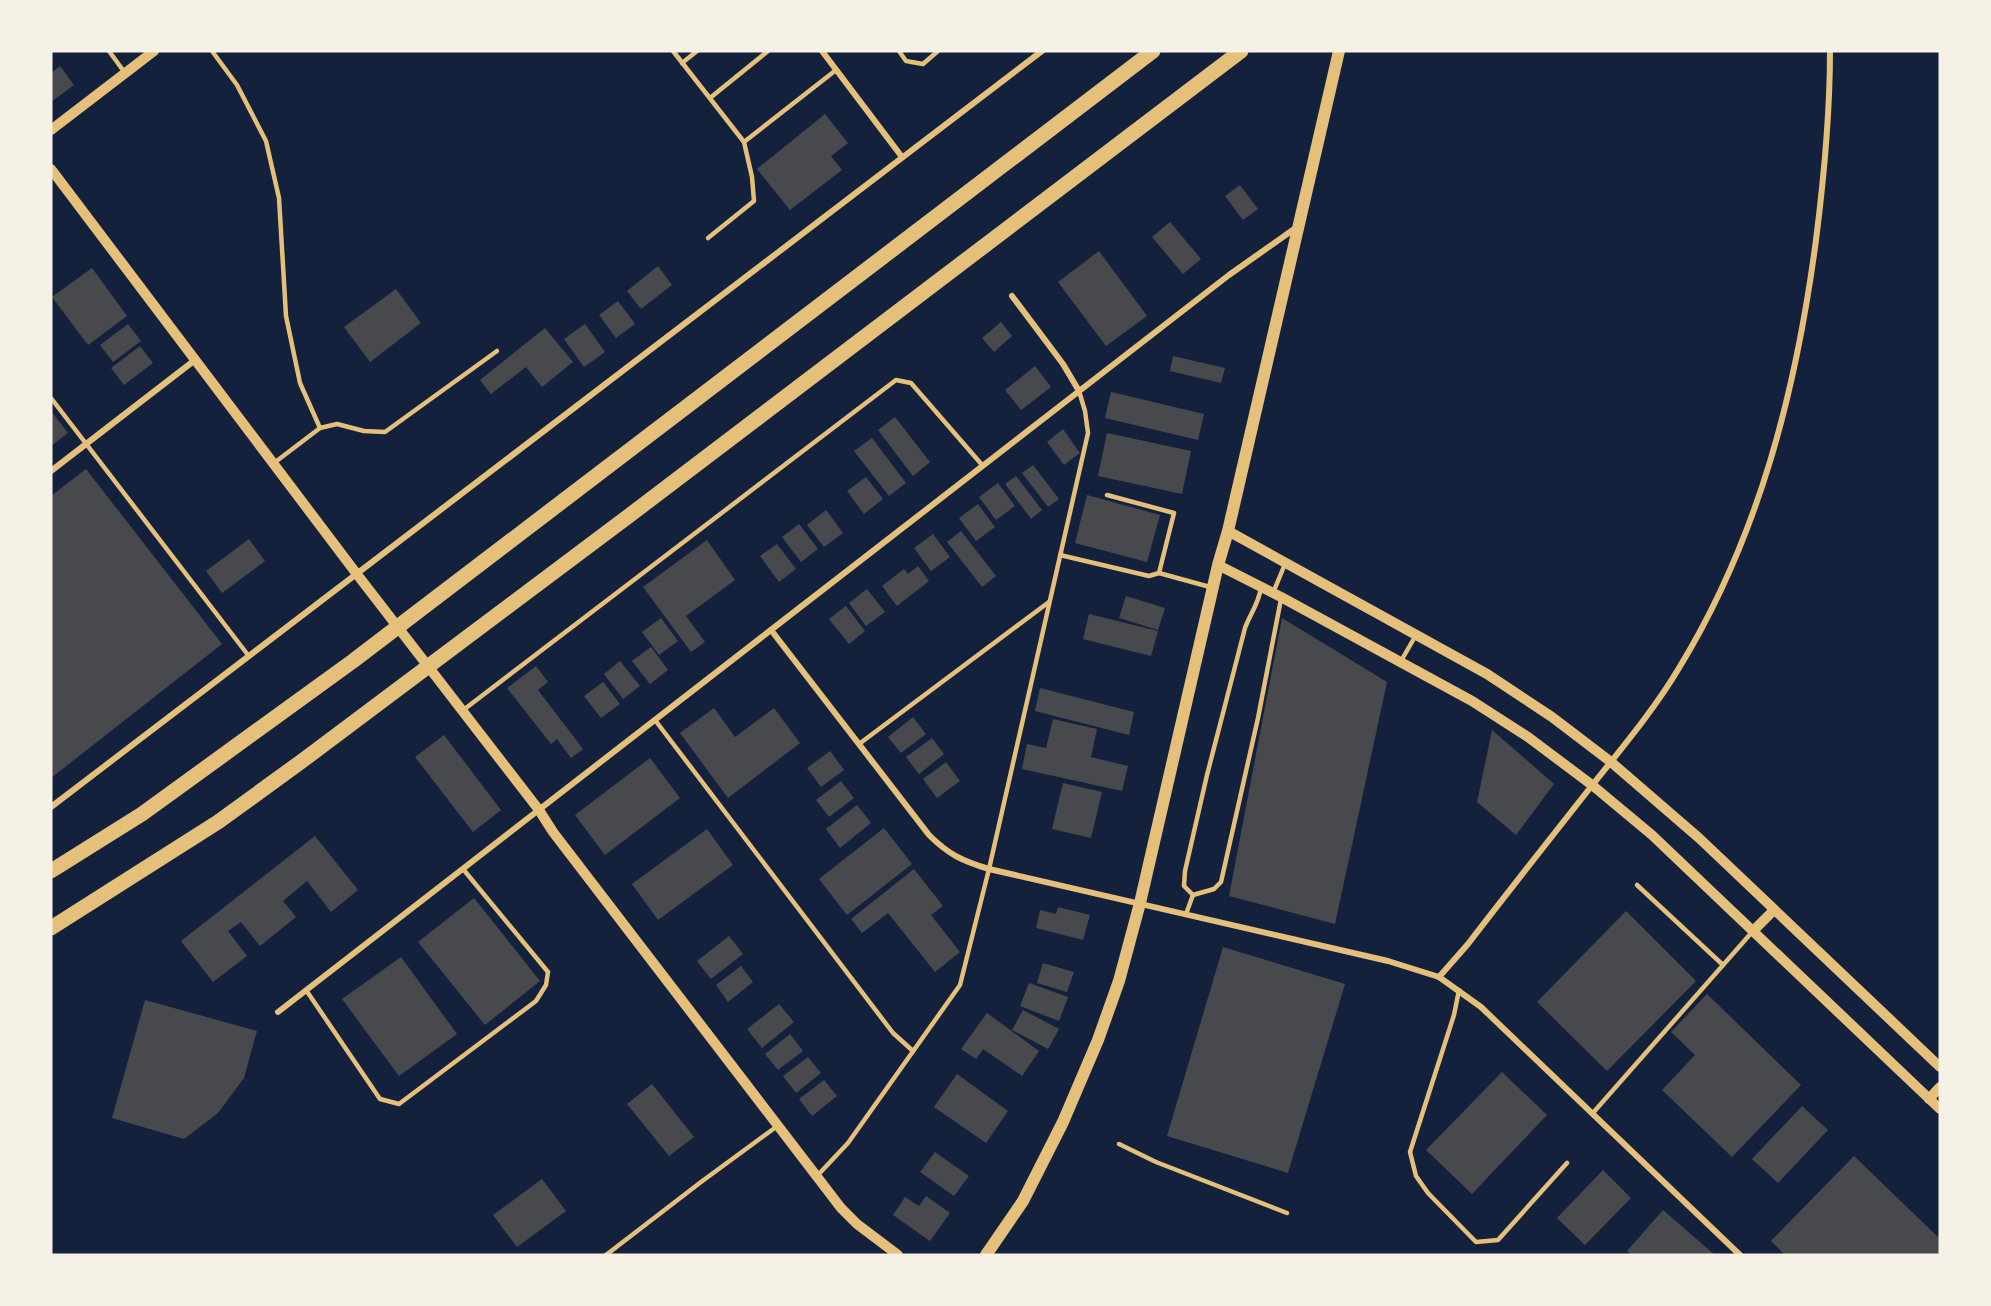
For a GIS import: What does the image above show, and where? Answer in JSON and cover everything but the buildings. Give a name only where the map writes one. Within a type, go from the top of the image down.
[{"type":"highway","points":[[51,871],[142,814],[353,661],[1153,51]]},
{"type":"highway","points":[[51,928],[218,822],[649,500],[1241,51]]},
{"type":"main road","points":[[986,1255],[1023,1202],[1080,1084],[1119,981],[1140,903],[1298,226],[1341,53]]},
{"type":"street","points":[[51,130],[154,51]]},
{"type":"street","points":[[822,51],[902,157]]},
{"type":"street","points":[[51,807],[1042,51]]},
{"type":"street","points":[[1439,977],[1468,944],[1645,719],[1678,670],[1735,564],[1761,493],[1789,392],[1811,276],[1822,191],[1830,51]]},
{"type":"street","points":[[51,169],[841,1209],[898,1255]]},
{"type":"street","points":[[278,1012],[1229,275],[1298,226]]},
{"type":"street","points":[[1012,296],[1063,364],[1079,391]]},
{"type":"street","points":[[51,471],[196,360]]},
{"type":"street","points":[[1228,531],[1487,674],[1552,717],[1611,762],[1699,837],[1940,1067]]},
{"type":"street","points":[[1218,565],[1472,701],[1528,737],[1592,785],[1652,836],[1940,1109]]},
{"type":"street","points":[[771,630],[929,835],[942,848],[963,861],[988,869],[1362,955],[1439,977],[1481,1007],[1740,1255]]},
{"type":"street","points":[[1753,931],[1774,910]]},
{"type":"street","points":[[1929,1099],[1940,1087]]},
{"type":"lane","points":[[108,51],[125,73]]},
{"type":"lane","points":[[212,51],[237,85],[266,141],[279,198],[286,316],[300,383],[320,428]]},
{"type":"lane","points":[[673,51],[744,142],[752,177],[754,201],[708,238]]},
{"type":"lane","points":[[682,63],[697,51]]},
{"type":"lane","points":[[710,98],[768,51]]},
{"type":"lane","points":[[898,51],[906,61],[923,64],[938,51]]},
{"type":"lane","points":[[744,142],[836,70]]},
{"type":"lane","points":[[274,462],[320,428],[337,424],[364,431],[385,432],[497,351]]},
{"type":"lane","points":[[462,711],[896,380],[911,383],[983,466]]},
{"type":"lane","points":[[817,1176],[848,1143],[960,985],[1088,432],[1079,391]]},
{"type":"lane","points":[[51,398],[88,443],[248,655]]},
{"type":"lane","points":[[1107,495],[1174,513],[1159,573]]},
{"type":"lane","points":[[1060,555],[1149,576],[1159,573],[1213,588]]},
{"type":"lane","points":[[1192,895],[1214,888],[1221,882],[1258,718],[1277,595],[1285,563]]},
{"type":"lane","points":[[1192,895],[1184,886],[1185,871],[1245,628],[1258,603],[1262,587]]},
{"type":"lane","points":[[859,744],[1049,602]]},
{"type":"lane","points":[[1401,661],[1416,634]]},
{"type":"lane","points":[[656,720],[893,1033],[913,1051]]},
{"type":"lane","points":[[306,990],[380,1099],[399,1104],[536,1001],[546,985],[548,972],[463,869]]},
{"type":"lane","points":[[1637,885],[1723,965]]},
{"type":"lane","points":[[1186,914],[1192,895]]},
{"type":"lane","points":[[1592,1114],[1753,931]]},
{"type":"lane","points":[[1459,990],[1454,1015],[1410,1152],[1416,1176],[1435,1201],[1476,1242],[1498,1240],[1567,1163]]},
{"type":"lane","points":[[606,1255],[778,1126]]},
{"type":"lane","points":[[1119,1144],[1156,1162],[1287,1213]]}]
